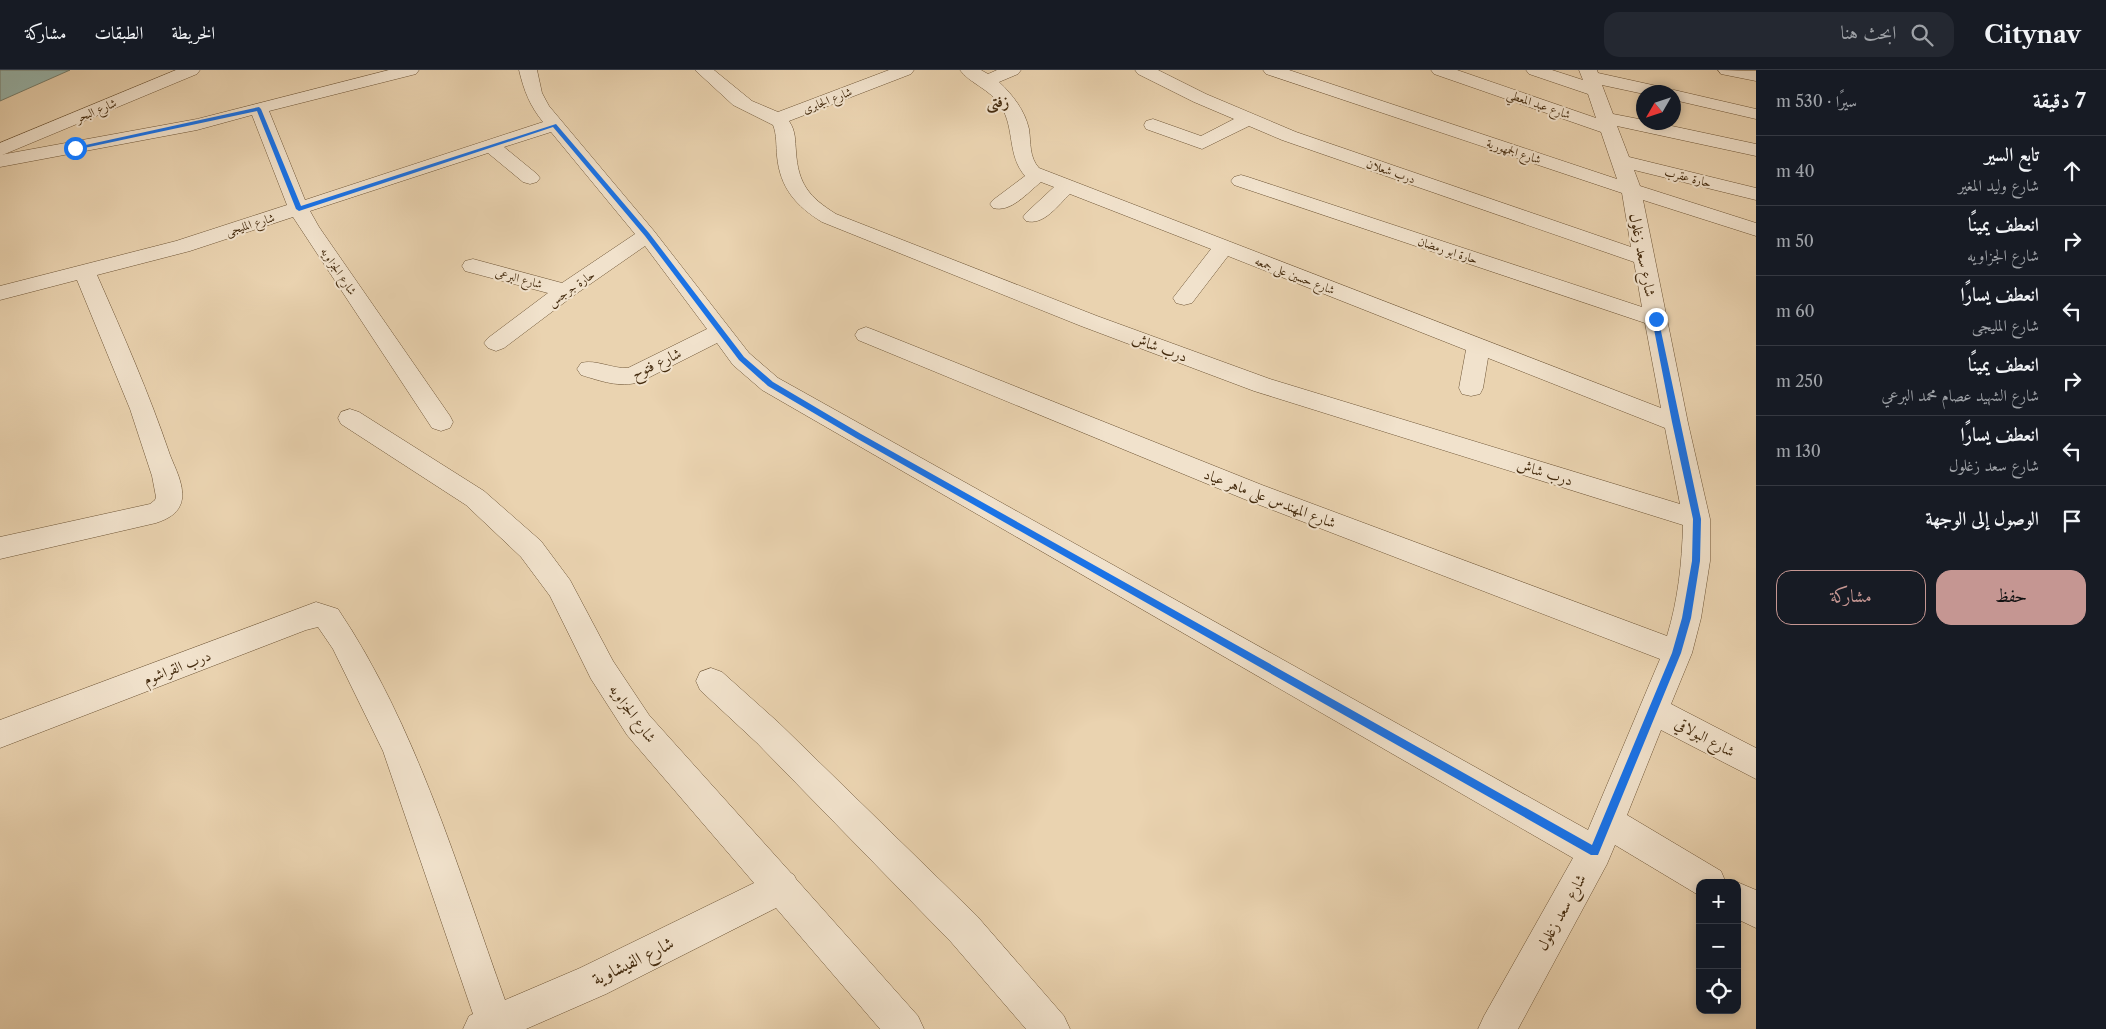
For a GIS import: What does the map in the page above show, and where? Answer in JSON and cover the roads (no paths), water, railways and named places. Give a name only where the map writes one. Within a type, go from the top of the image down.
[{"type":"street","name":"شارع البحر","points":[[0,150],[191,70]]},
{"type":"street","points":[[0,161],[188,126],[410,70]]},
{"type":"street","points":[[528,70],[533,93],[554,125],[647,235],[741,359],[770,384],[806,406],[1601,837],[1700,879]]},
{"type":"street","points":[[704,70],[740,102],[778,119]]},
{"type":"street","name":"شارع الجابرى","points":[[778,119],[905,70]]},
{"type":"street","points":[[978,75],[1012,70]]},
{"type":"street","name":"درب شعلان","points":[[1144,70],[1200,98],[1289,136],[1643,258]]},
{"type":"street","name":"شارع الجمهورية","points":[[1272,70],[1756,230]]},
{"type":"street","name":"شارع عبد المعطي","points":[[1440,70],[1608,123],[1756,150]]},
{"type":"street","points":[[1535,70],[1636,87]]},
{"type":"street","points":[[1727,70],[1756,76]]},
{"type":"street","name":"شارع حسين على جمعه","points":[[978,75],[999,90],[1008,102],[1019,129],[1024,164],[1038,175],[1676,422]]},
{"type":"street","name":"شارع سعد زغلول","points":[[1497,1029],[1601,837],[1677,653],[1687,618],[1696,561],[1697,519],[1643,258],[1631,190],[1592,79]]},
{"type":"street","points":[[1681,97],[1756,114]]},
{"type":"street","name":"شارع الجزاويه","points":[[259,109],[299,209],[441,422]]},
{"type":"street","name":"درب شاش","points":[[778,119],[784,127],[791,184],[812,208],[829,218],[1089,322],[1262,384],[1697,519]]},
{"type":"street","points":[[1153,125],[1202,142],[1248,119]]},
{"type":"street","name":"شارع المليجى","points":[[0,293],[182,246],[554,125]]},
{"type":"street","points":[[490,145],[530,178]]},
{"type":"street","name":"حارة عقرب","points":[[1620,161],[1756,194]]},
{"type":"street","points":[[1000,204],[1038,175]]},
{"type":"street","name":"حارة ابو رمضان","points":[[1241,181],[1656,319]]},
{"type":"street","points":[[1033,217],[1067,186]]},
{"type":"street","name":"حارة جرجس","points":[[496,343],[565,291],[647,235]]},
{"type":"street","points":[[1184,298],[1224,247]]},
{"type":"street","name":"شارع البرعى","points":[[473,266],[565,291]]},
{"type":"street","points":[[0,548],[156,513],[164,509],[168,503],[169,496],[165,478],[148,424],[84,271]]},
{"type":"street","name":"شارع فتوح","points":[[589,369],[616,377],[632,376],[720,332]]},
{"type":"street","name":"شارع المهندس على ماهر عياد","points":[[866,335],[1252,492],[1677,653]]},
{"type":"street","points":[[1471,388],[1478,346]]},
{"type":"street","name":"شارع الجزاويه","points":[[350,418],[475,498],[531,549],[560,588],[602,670],[638,724],[906,1029]]},
{"type":"street","name":"درب القراشوم","points":[[0,734],[316,614],[328,617],[343,640],[398,749],[492,1028]]},
{"type":"street","points":[[711,680],[768,733],[964,929],[1051,1029]]},
{"type":"street","name":"شارع البولاقي","points":[[1653,710],[1756,764]]},
{"type":"street","name":"شارع الفيشاوية","points":[[492,1028],[594,981],[782,887]]},
{"type":"street","points":[[1741,901],[1756,910]]},
{"type":"water","points":[[0,70],[70,70],[0,101]]},
{"type":"district","name":"زفتى","points":[[998,101]]}]
